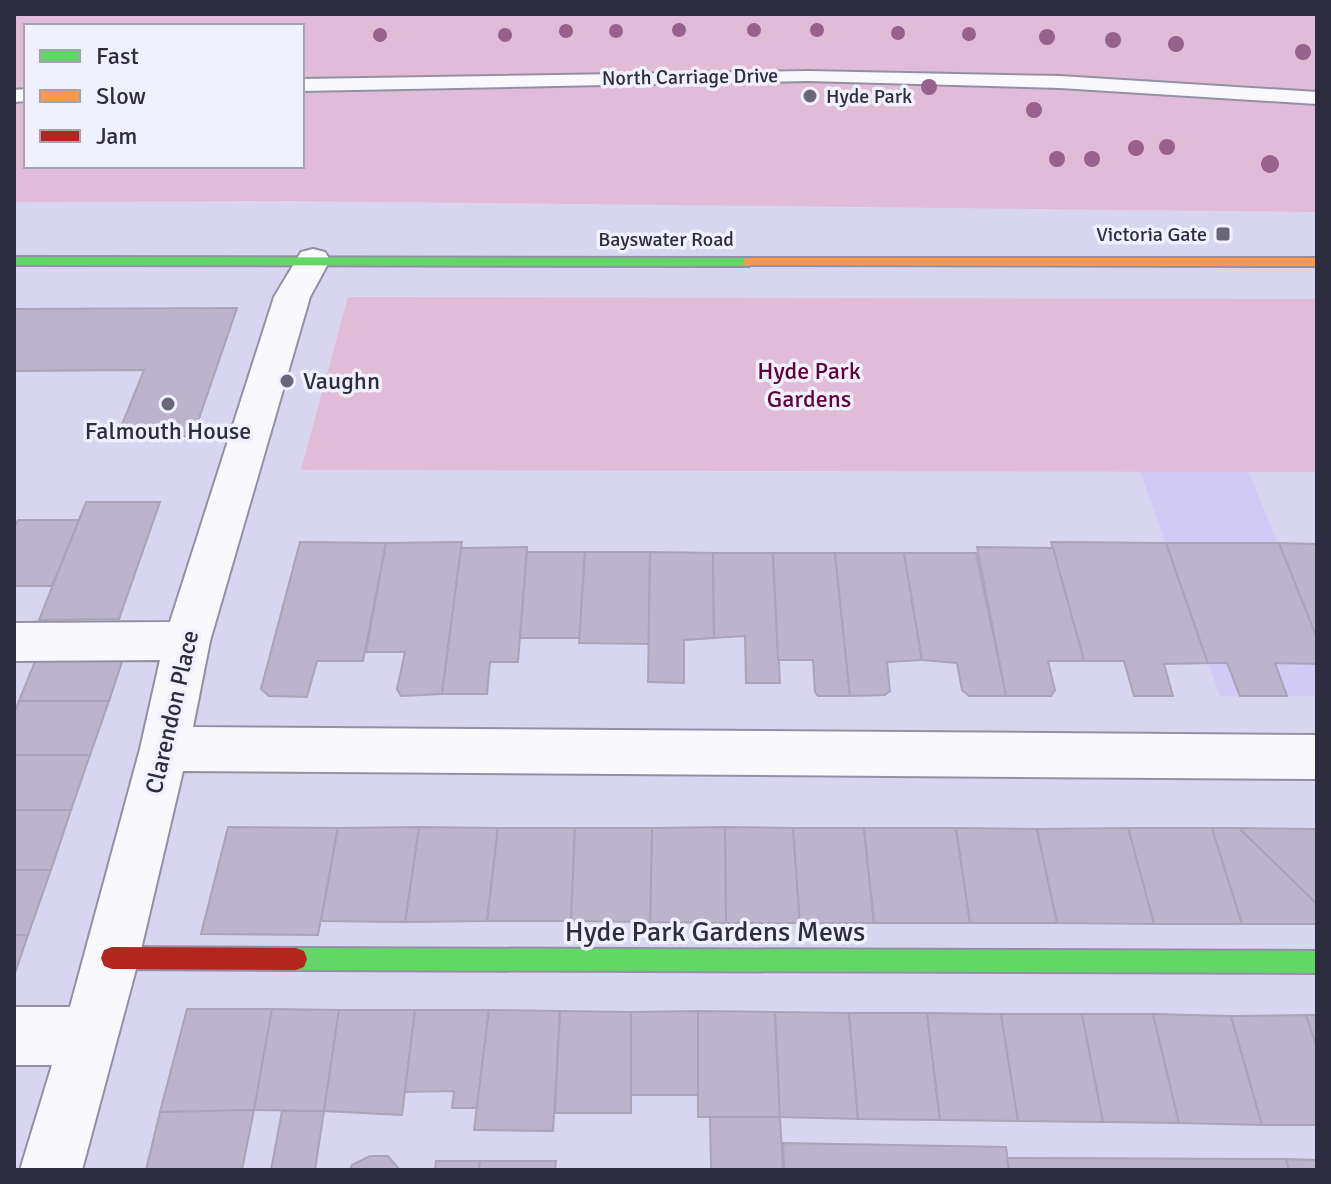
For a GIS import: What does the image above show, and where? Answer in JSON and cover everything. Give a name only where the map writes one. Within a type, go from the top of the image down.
[{"type":"main road","name":"Bayswater Road","points":[[14,261],[1317,262]]},
{"type":"main road","name":"Hyde Park Gardens Mews","points":[[112,958],[1317,962]]},
{"type":"street","name":"Clarendon Place","points":[[51,1170],[112,958],[164,749],[187,641],[292,297],[313,260]]},
{"type":"street","points":[[14,642],[187,641]]},
{"type":"street","points":[[164,749],[1317,757]]},
{"type":"street","points":[[14,1036],[90,1036]]},
{"type":"lane","name":"North Carriage Drive","points":[[304,85],[808,76],[1060,82],[1317,98]]},
{"type":"shaded area","points":[[1140,471],[1248,471],[1317,638],[1317,696],[1220,696]]},
{"type":"green space","name":"Hyde Park","points":[[14,14],[1317,14],[1317,212],[290,201],[14,202]]},
{"type":"green space","name":"Hyde Park Gardens","points":[[348,297],[1317,299],[1317,472],[301,470]]},
{"type":"building","name":"Falmouth House","points":[[237,308],[193,436],[117,437],[144,370],[14,371],[14,309]]},
{"type":"building","points":[[86,502],[160,502],[119,619],[39,620]]},
{"type":"building","points":[[18,520],[79,520],[52,586],[14,586],[14,528]]},
{"type":"building","points":[[300,542],[386,543],[363,661],[317,661],[307,697],[269,696],[261,689]]},
{"type":"building","points":[[462,542],[442,694],[401,696],[397,689],[405,652],[366,652],[386,543]]},
{"type":"building","points":[[1051,542],[1166,543],[1208,663],[1164,664],[1173,696],[1134,696],[1124,661],[1084,661]]},
{"type":"building","points":[[1166,543],[1279,543],[1317,638],[1317,664],[1275,663],[1287,696],[1240,696],[1227,663],[1208,663]]},
{"type":"building","points":[[1279,543],[1317,544],[1317,638]]},
{"type":"building","points":[[527,547],[518,662],[490,662],[487,694],[442,694],[461,548]]},
{"type":"building","points":[[977,547],[1053,548],[1084,661],[1048,661],[1055,690],[1051,696],[1006,696]]},
{"type":"building","points":[[527,552],[585,552],[580,638],[520,638]]},
{"type":"building","points":[[585,552],[650,552],[649,644],[579,643]]},
{"type":"building","points":[[650,552],[713,553],[714,638],[684,640],[684,683],[648,682]]},
{"type":"building","points":[[713,553],[773,553],[780,683],[746,683],[745,636],[714,638]]},
{"type":"building","points":[[773,553],[835,553],[850,696],[818,696],[815,692],[813,660],[778,660]]},
{"type":"building","points":[[835,553],[904,553],[922,660],[887,662],[890,691],[885,695],[850,696]]},
{"type":"building","points":[[904,553],[976,553],[1006,696],[969,696],[962,690],[957,663],[922,660]]},
{"type":"building","points":[[125,653],[109,701],[19,701],[38,654]]},
{"type":"building","points":[[19,701],[109,701],[90,755],[14,755],[14,713]]},
{"type":"building","points":[[14,755],[90,755],[71,810],[14,810]]},
{"type":"building","points":[[14,810],[71,810],[51,870],[14,870]]},
{"type":"building","points":[[228,827],[338,828],[318,935],[201,934]]},
{"type":"building","points":[[419,827],[498,828],[487,921],[405,922]]},
{"type":"building","points":[[419,827],[405,922],[321,921],[338,828]]},
{"type":"building","points":[[725,827],[793,828],[800,923],[726,923]]},
{"type":"building","points":[[725,827],[726,923],[650,922],[652,828]]},
{"type":"building","points":[[498,828],[575,828],[571,921],[487,921]]},
{"type":"building","points":[[575,828],[652,828],[650,922],[571,921]]},
{"type":"building","points":[[793,828],[864,828],[874,923],[800,923]]},
{"type":"building","points":[[864,828],[956,828],[970,923],[874,923]]},
{"type":"building","points":[[956,828],[1037,829],[1057,923],[970,923]]},
{"type":"building","points":[[1128,828],[1212,828],[1242,924],[1154,924]]},
{"type":"building","points":[[1128,828],[1154,924],[1057,923],[1037,829]]},
{"type":"building","points":[[1212,828],[1239,828],[1317,904],[1317,924],[1242,924]]},
{"type":"building","points":[[1239,828],[1317,829],[1317,904]]},
{"type":"building","points":[[14,870],[51,870],[28,935],[14,935]]},
{"type":"building","points":[[14,935],[28,935],[14,976]]},
{"type":"building","points":[[187,1009],[272,1009],[254,1110],[160,1112]]},
{"type":"building","points":[[272,1009],[339,1010],[324,1111],[254,1110]]},
{"type":"building","points":[[339,1010],[415,1010],[402,1115],[324,1111]]},
{"type":"building","points":[[415,1010],[489,1010],[477,1108],[452,1108],[454,1091],[405,1092]]},
{"type":"building","points":[[489,1010],[560,1011],[553,1131],[474,1130]]},
{"type":"building","points":[[560,1011],[631,1012],[631,1113],[555,1113]]},
{"type":"building","points":[[698,1011],[775,1012],[780,1117],[698,1117]]},
{"type":"building","points":[[698,1011],[698,1095],[631,1095],[631,1012]]},
{"type":"building","points":[[775,1012],[849,1013],[858,1119],[780,1117]]},
{"type":"building","points":[[849,1013],[927,1013],[940,1120],[858,1119]]},
{"type":"building","points":[[927,1013],[1001,1014],[1018,1121],[940,1120]]},
{"type":"building","points":[[1001,1014],[1082,1014],[1103,1122],[1018,1121]]},
{"type":"building","points":[[1082,1014],[1153,1014],[1179,1123],[1103,1122]]},
{"type":"building","points":[[1153,1014],[1231,1016],[1262,1125],[1179,1123]]},
{"type":"building","points":[[1306,1015],[1317,1015],[1317,1048]]},
{"type":"building","points":[[1306,1015],[1317,1048],[1317,1125],[1262,1125],[1231,1016]]},
{"type":"building","points":[[254,1110],[242,1170],[146,1170],[160,1112]]},
{"type":"building","points":[[282,1111],[324,1111],[315,1170],[271,1170]]},
{"type":"building","points":[[710,1117],[780,1117],[783,1170],[711,1170]]},
{"type":"building","points":[[783,1143],[1006,1147],[1009,1170],[784,1170]]},
{"type":"building","points":[[370,1156],[388,1156],[400,1170],[350,1170],[352,1165]]},
{"type":"building","points":[[1007,1158],[1286,1159],[1289,1170],[1009,1170]]},
{"type":"building","points":[[1286,1159],[1317,1160],[1317,1170],[1289,1170]]},
{"type":"building","points":[[436,1161],[480,1161],[479,1170],[435,1170]]},
{"type":"building","points":[[480,1161],[556,1161],[555,1170],[479,1170]]},
{"type":"traffic: fast","points":[[14,261],[749,262]]},
{"type":"traffic: fast","points":[[296,959],[1317,962]]},
{"type":"traffic: slow","points":[[749,262],[1317,262]]},
{"type":"traffic: jam","points":[[112,958],[296,959]]},
{"type":"place","name":"Hyde Park","points":[[810,96]]},
{"type":"place","name":"Victoria Gate","points":[[1223,234]]},
{"type":"place","name":"Vaughn","points":[[287,381]]},
{"type":"place","name":"Falmouth House","points":[[168,404]]}]
